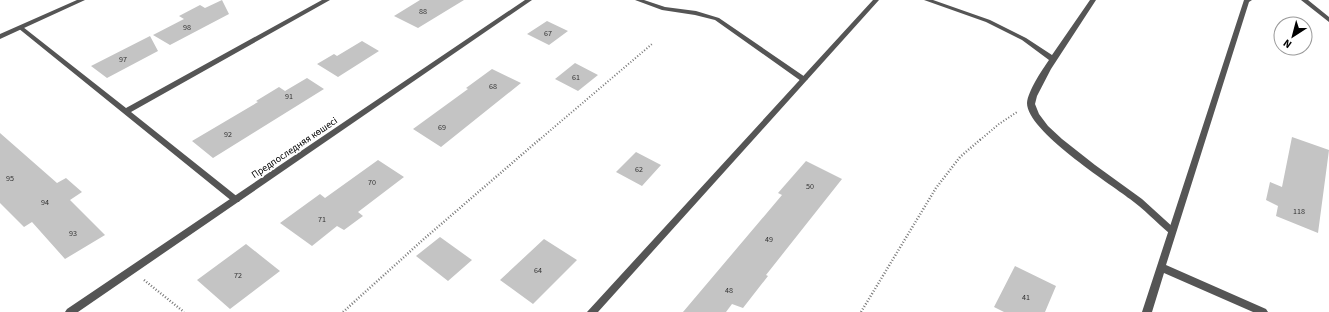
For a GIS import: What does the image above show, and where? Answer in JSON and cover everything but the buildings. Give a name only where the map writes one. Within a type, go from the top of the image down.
[{"type":"street","points":[[0,37],[82,0]]},
{"type":"street","points":[[126,111],[327,0]]},
{"type":"street","name":"Предпоследняя көшесі","points":[[70,312],[530,0]]},
{"type":"street","points":[[638,0],[664,10],[696,13],[717,19],[804,79]]},
{"type":"street","points":[[592,312],[876,0]]},
{"type":"street","points":[[927,0],[988,21],[1024,39],[1054,60]]},
{"type":"street","points":[[1094,0],[1038,85],[1031,103],[1035,116],[1050,133],[1135,198],[1172,231]]},
{"type":"street","points":[[1147,312],[1246,1],[1249,0]]},
{"type":"street","points":[[1304,0],[1329,20]]},
{"type":"street","points":[[21,28],[236,200]]},
{"type":"street","points":[[1161,266],[1263,312]]},
{"type":"path","points":[[343,312],[425,238],[652,44]]},
{"type":"path","points":[[860,312],[936,188],[955,163],[999,124],[1031,103]]},
{"type":"path","points":[[132,270],[184,312]]}]
